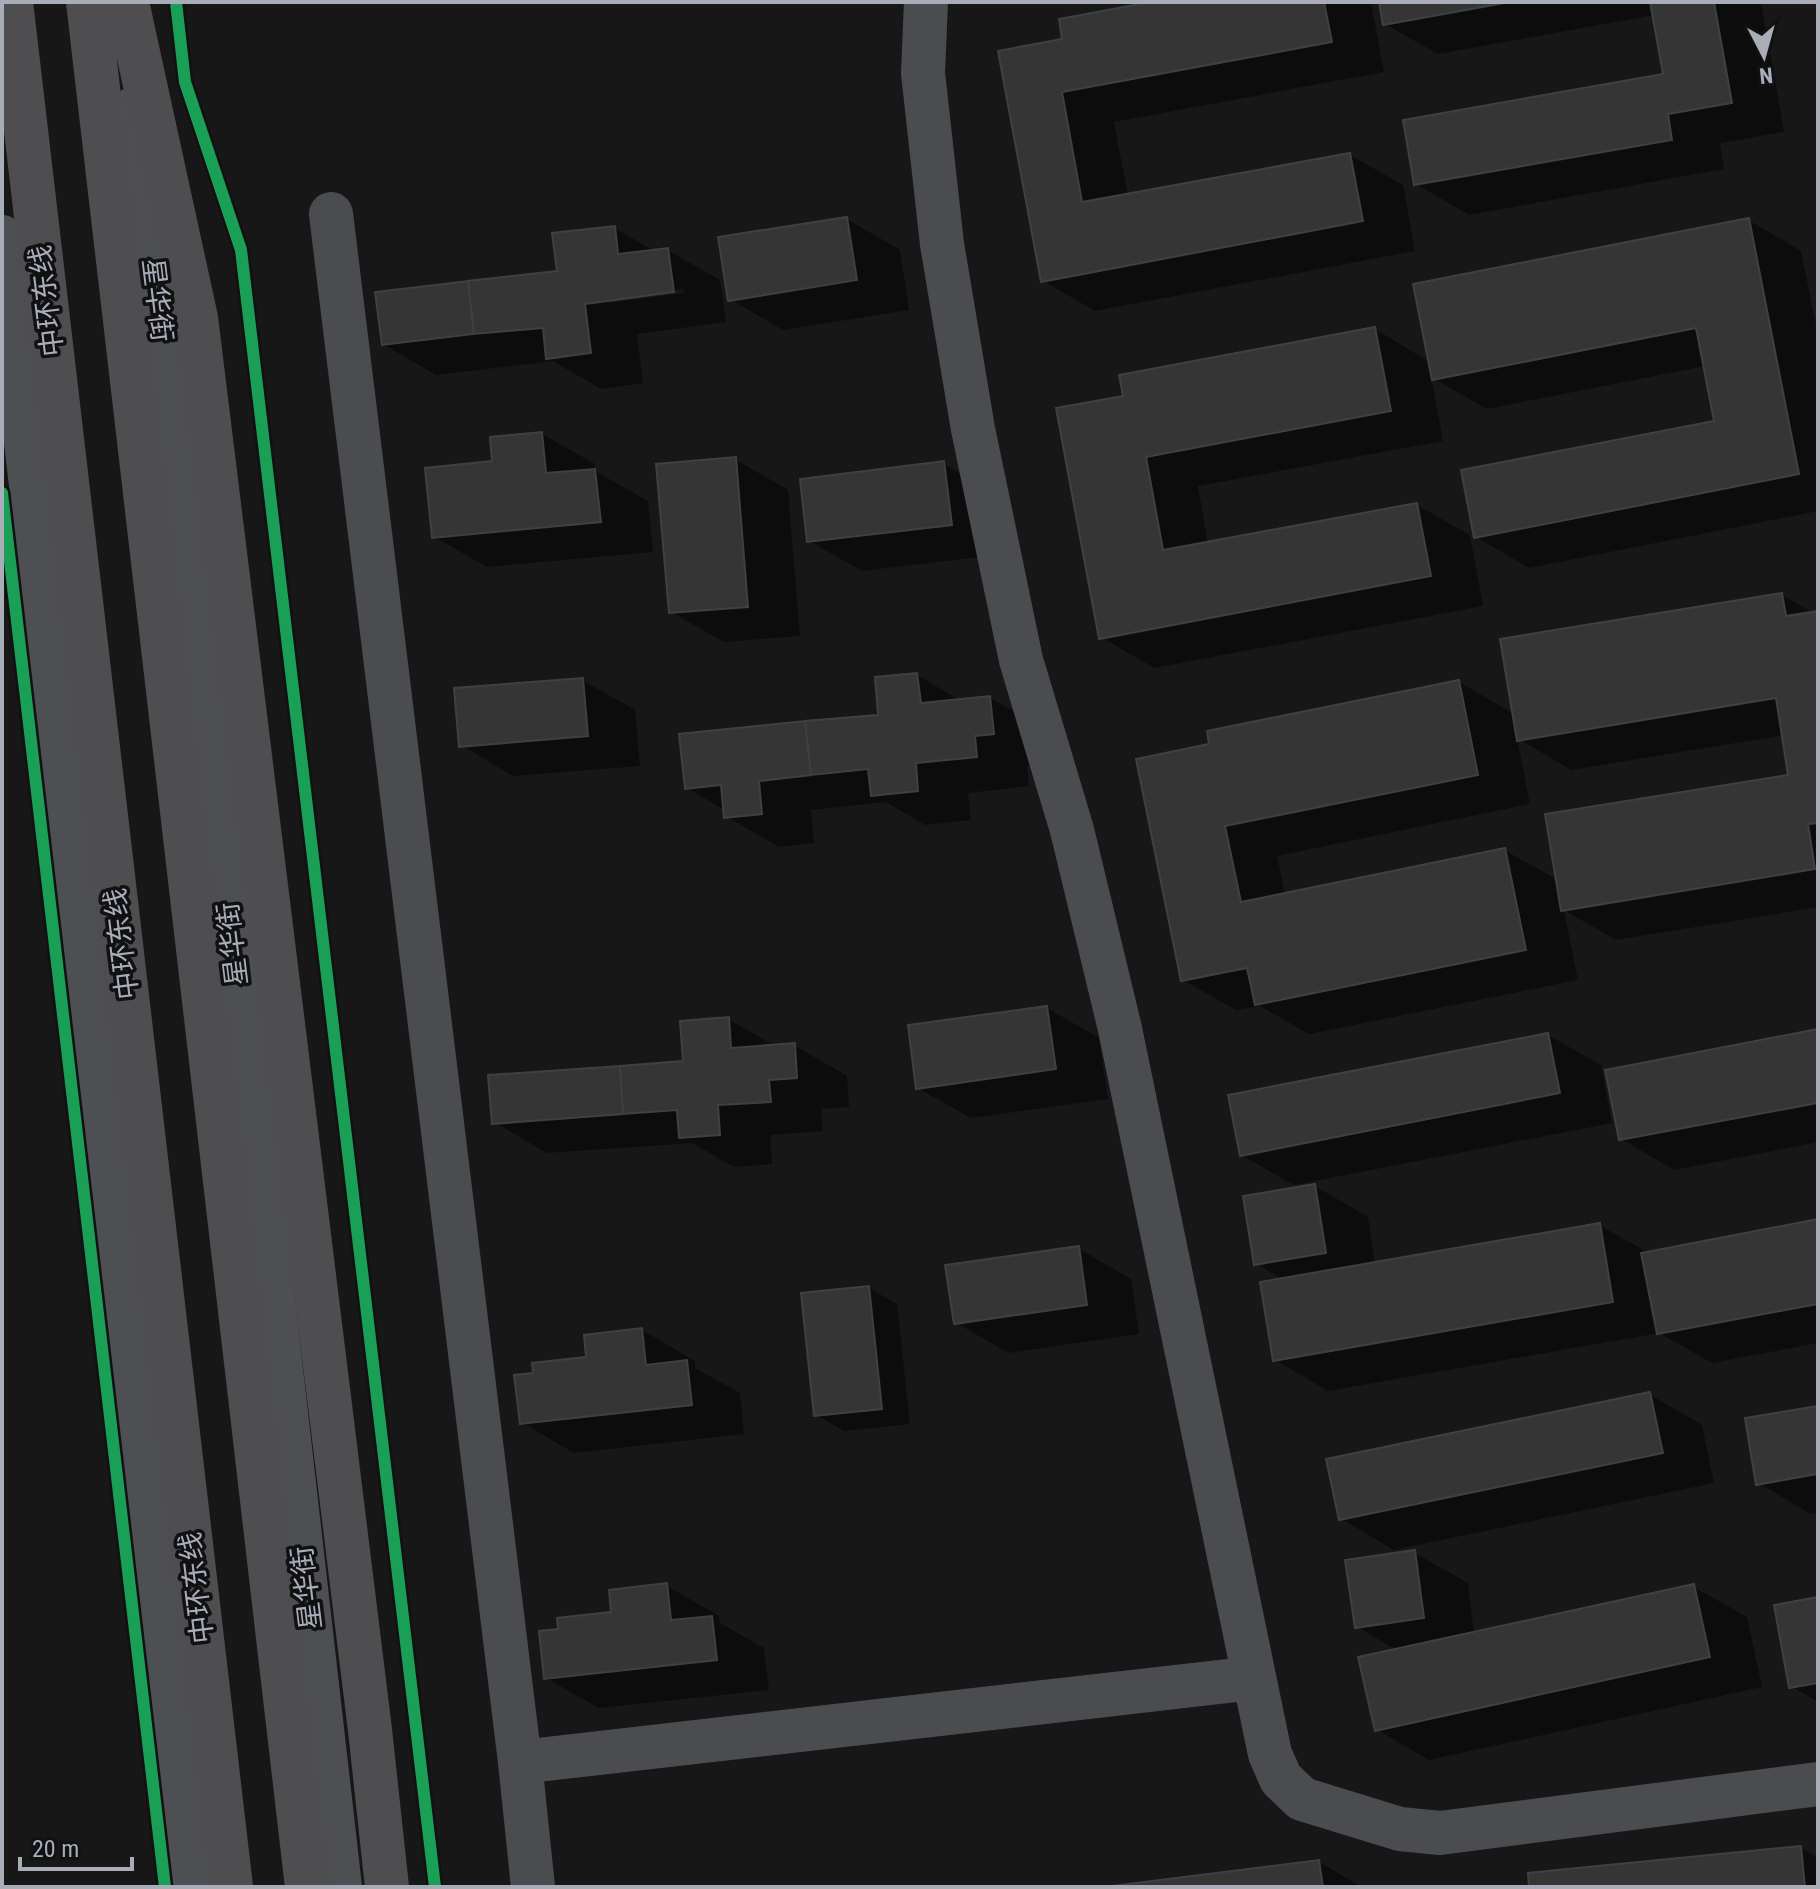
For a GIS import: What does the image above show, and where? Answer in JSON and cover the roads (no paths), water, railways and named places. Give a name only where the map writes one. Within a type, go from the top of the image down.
[{"type":"highway","name":"中环东线","points":[[11,2],[231,1887]]},
{"type":"highway","points":[[88,2],[307,1887]]},
{"type":"highway","points":[[127,2],[196,318],[387,1887]]},
{"type":"main road","name":"星华街","points":[[119,2],[162,325],[340,1887]]},
{"type":"main road","points":[[2,237],[195,1887]]},
{"type":"street","points":[[926,2],[923,73],[942,244],[973,429],[1021,660],[1072,830],[1120,1029],[1270,1754],[1281,1779],[1302,1799],[1400,1829],[1440,1833],[1818,1784]]},
{"type":"street","points":[[331,214],[533,1887]]},
{"type":"street","points":[[520,1762],[1254,1678]]}]
